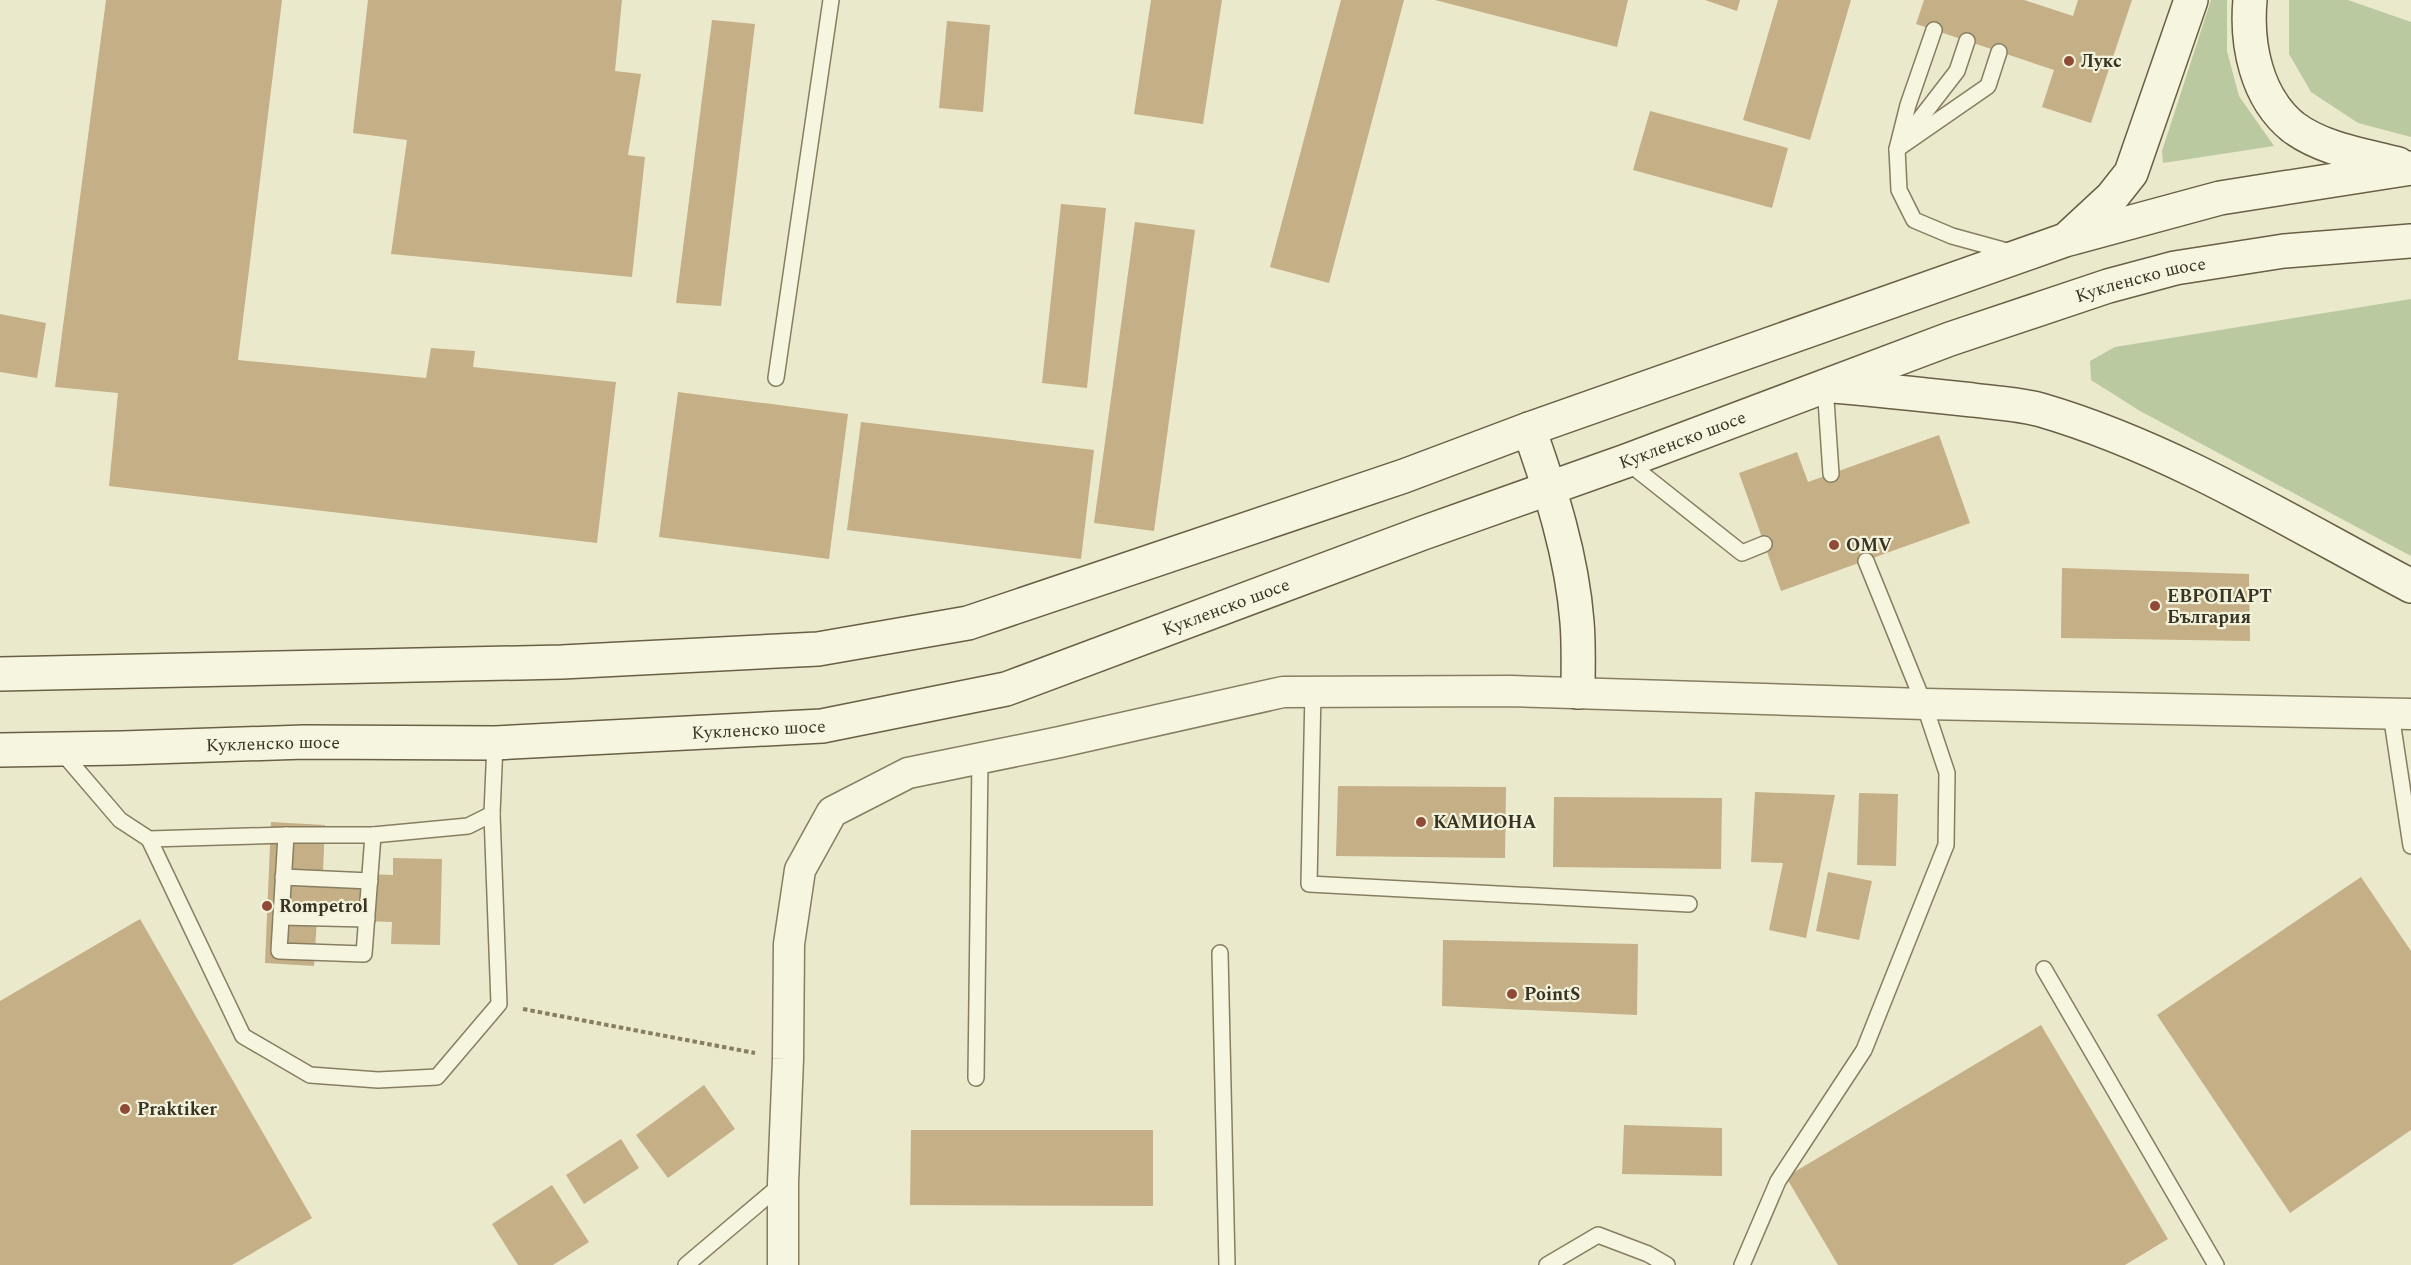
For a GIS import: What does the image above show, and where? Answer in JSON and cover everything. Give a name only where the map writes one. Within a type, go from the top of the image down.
[{"type":"main road","points":[[2065,240],[2112,196],[2131,174],[2191,0]]},
{"type":"main road","points":[[2250,0],[2251,50],[2259,79],[2275,107],[2293,127],[2326,144],[2411,167]]},
{"type":"main road","points":[[0,674],[562,662],[818,649],[968,623],[1404,476],[1529,429],[2065,240],[2220,198],[2411,167]]},
{"type":"main road","name":"Кукленско шосе","points":[[0,750],[304,742],[495,743],[822,726],[1006,689],[1415,536],[1551,489],[1825,385],[2108,286],[2175,268],[2284,251],[2411,241]]},
{"type":"main road","points":[[1825,385],[1991,402],[2039,410],[2061,417],[2135,444],[2205,477],[2411,586]]},
{"type":"main road","points":[[1529,429],[1551,489],[1567,560],[1577,621],[1578,692]]},
{"type":"street","points":[[783,1265],[789,944],[800,870],[832,812],[908,773],[1283,692],[1578,692],[1923,704],[2401,714]]},
{"type":"lane","points":[[776,378],[831,0]]},
{"type":"lane","points":[[1934,30],[1908,105],[1897,149],[1899,190],[1914,220],[1952,236],[2020,255]]},
{"type":"lane","points":[[1897,149],[1957,71],[1967,41]]},
{"type":"lane","points":[[1897,149],[1988,86],[2000,52]]},
{"type":"lane","points":[[1825,385],[1831,474]]},
{"type":"lane","points":[[1626,461],[1742,553],[1764,544]]},
{"type":"lane","points":[[1742,1265],[1778,1181],[1864,1050],[1946,845],[1947,773],[1923,704],[1866,561]]},
{"type":"lane","points":[[1313,692],[1309,884],[1689,904]]},
{"type":"lane","points":[[2401,714],[2411,846]]},
{"type":"lane","points":[[60,750],[120,820],[149,839],[243,1036],[310,1076],[378,1080],[437,1077],[499,1004],[492,814],[495,743]]},
{"type":"lane","points":[[976,1078],[980,759]]},
{"type":"lane","points":[[149,839],[373,835],[468,826],[492,814]]},
{"type":"lane","points":[[286,835],[279,951],[364,954],[373,835]]},
{"type":"lane","points":[[283,878],[370,881]]},
{"type":"lane","points":[[281,917],[367,919]]},
{"type":"lane","points":[[1220,952],[1227,1265]]},
{"type":"lane","points":[[2044,969],[2216,1265]]},
{"type":"lane","points":[[686,1265],[783,1184]]},
{"type":"lane","points":[[1547,1265],[1598,1235],[1648,1254],[1667,1265]]},
{"type":"path","points":[[499,1004],[788,1059]]},
{"type":"green space","points":[[2211,0],[2227,0],[2227,51],[2239,96],[2274,146],[2163,163],[2162,151]]},
{"type":"green space","points":[[2289,0],[2348,0],[2411,22],[2411,137],[2358,123],[2311,92],[2289,54]]},
{"type":"green space","points":[[2411,299],[2411,556],[2140,411],[2091,380],[2090,361],[2115,347]]},
{"type":"building","points":[[106,0],[282,0],[238,360],[426,378],[431,348],[475,351],[473,367],[616,382],[597,543],[109,486],[118,393],[55,387]]},
{"type":"building","points":[[368,0],[622,0],[615,71],[641,74],[628,155],[645,157],[632,277],[391,254],[407,140],[353,133]]},
{"type":"building","points":[[1151,0],[1222,0],[1203,124],[1134,114]]},
{"type":"building","points":[[1341,0],[1404,0],[1329,283],[1270,267]]},
{"type":"building","points":[[1435,0],[1628,0],[1617,47]]},
{"type":"building","points":[[1705,0],[1740,0],[1737,11]]},
{"type":"building","points":[[1778,0],[1851,0],[1810,140],[1743,120]]},
{"type":"building","name":"Лукс","points":[[1924,0],[2024,0],[2073,16],[2078,0],[2132,0],[2091,123],[2042,107],[2054,70],[1916,24]]},
{"type":"building","points":[[712,20],[755,24],[721,306],[676,303]]},
{"type":"building","points":[[947,21],[990,25],[983,112],[939,108]]},
{"type":"building","points":[[1650,111],[1788,148],[1772,208],[1633,170]]},
{"type":"building","points":[[1061,204],[1106,208],[1087,388],[1042,383]]},
{"type":"building","points":[[1135,222],[1195,230],[1154,531],[1094,523]]},
{"type":"building","points":[[0,314],[46,323],[37,378],[0,372]]},
{"type":"building","points":[[678,392],[848,414],[829,559],[659,537]]},
{"type":"building","points":[[861,422],[1094,450],[1081,559],[847,530]]},
{"type":"building","points":[[1939,435],[1970,523],[1781,591],[1739,473],[1797,452],[1808,482]]},
{"type":"building","name":"ЕВРОПАРТ България","points":[[2062,568],[2249,574],[2250,641],[2061,638]]},
{"type":"building","name":"КАМИОНА","points":[[1338,786],[1506,787],[1505,858],[1336,856]]},
{"type":"building","points":[[1755,792],[1835,795],[1806,938],[1769,930],[1783,863],[1751,862]]},
{"type":"building","points":[[1859,793],[1898,794],[1896,866],[1857,865]]},
{"type":"building","points":[[1554,797],[1722,798],[1721,869],[1553,867]]},
{"type":"building","points":[[271,822],[325,825],[323,872],[393,875],[393,858],[442,859],[440,945],[391,944],[392,922],[317,919],[314,966],[265,963]]},
{"type":"building","points":[[1828,872],[1872,881],[1859,940],[1816,931]]},
{"type":"building","points":[[2361,877],[2411,951],[2411,1130],[2290,1213],[2157,1015]]},
{"type":"building","name":"Praktiker","points":[[140,919],[312,1218],[232,1265],[0,1265],[0,1001]]},
{"type":"building","points":[[1443,940],[1638,944],[1637,1015],[1442,1006]]},
{"type":"building","points":[[2041,1025],[2168,1239],[2125,1265],[1838,1265],[1786,1177]]},
{"type":"building","points":[[704,1085],[735,1129],[668,1178],[636,1135]]},
{"type":"building","points":[[1624,1125],[1722,1128],[1722,1176],[1622,1174]]},
{"type":"building","points":[[911,1130],[1153,1130],[1153,1206],[910,1205]]},
{"type":"building","points":[[621,1139],[639,1168],[584,1204],[566,1175]]},
{"type":"building","points":[[552,1185],[589,1242],[553,1265],[518,1265],[492,1224]]},
{"type":"place","name":"Лукс","points":[[2069,61]]},
{"type":"place","name":"OMV","points":[[1834,545]]},
{"type":"place","name":"ЕВРОПАРТ България","points":[[2155,606]]},
{"type":"place","name":"КАМИОНА","points":[[1421,822]]},
{"type":"place","name":"Rompetrol","points":[[267,906]]},
{"type":"place","name":"PointS","points":[[1512,994]]},
{"type":"place","name":"Praktiker","points":[[125,1109]]}]
